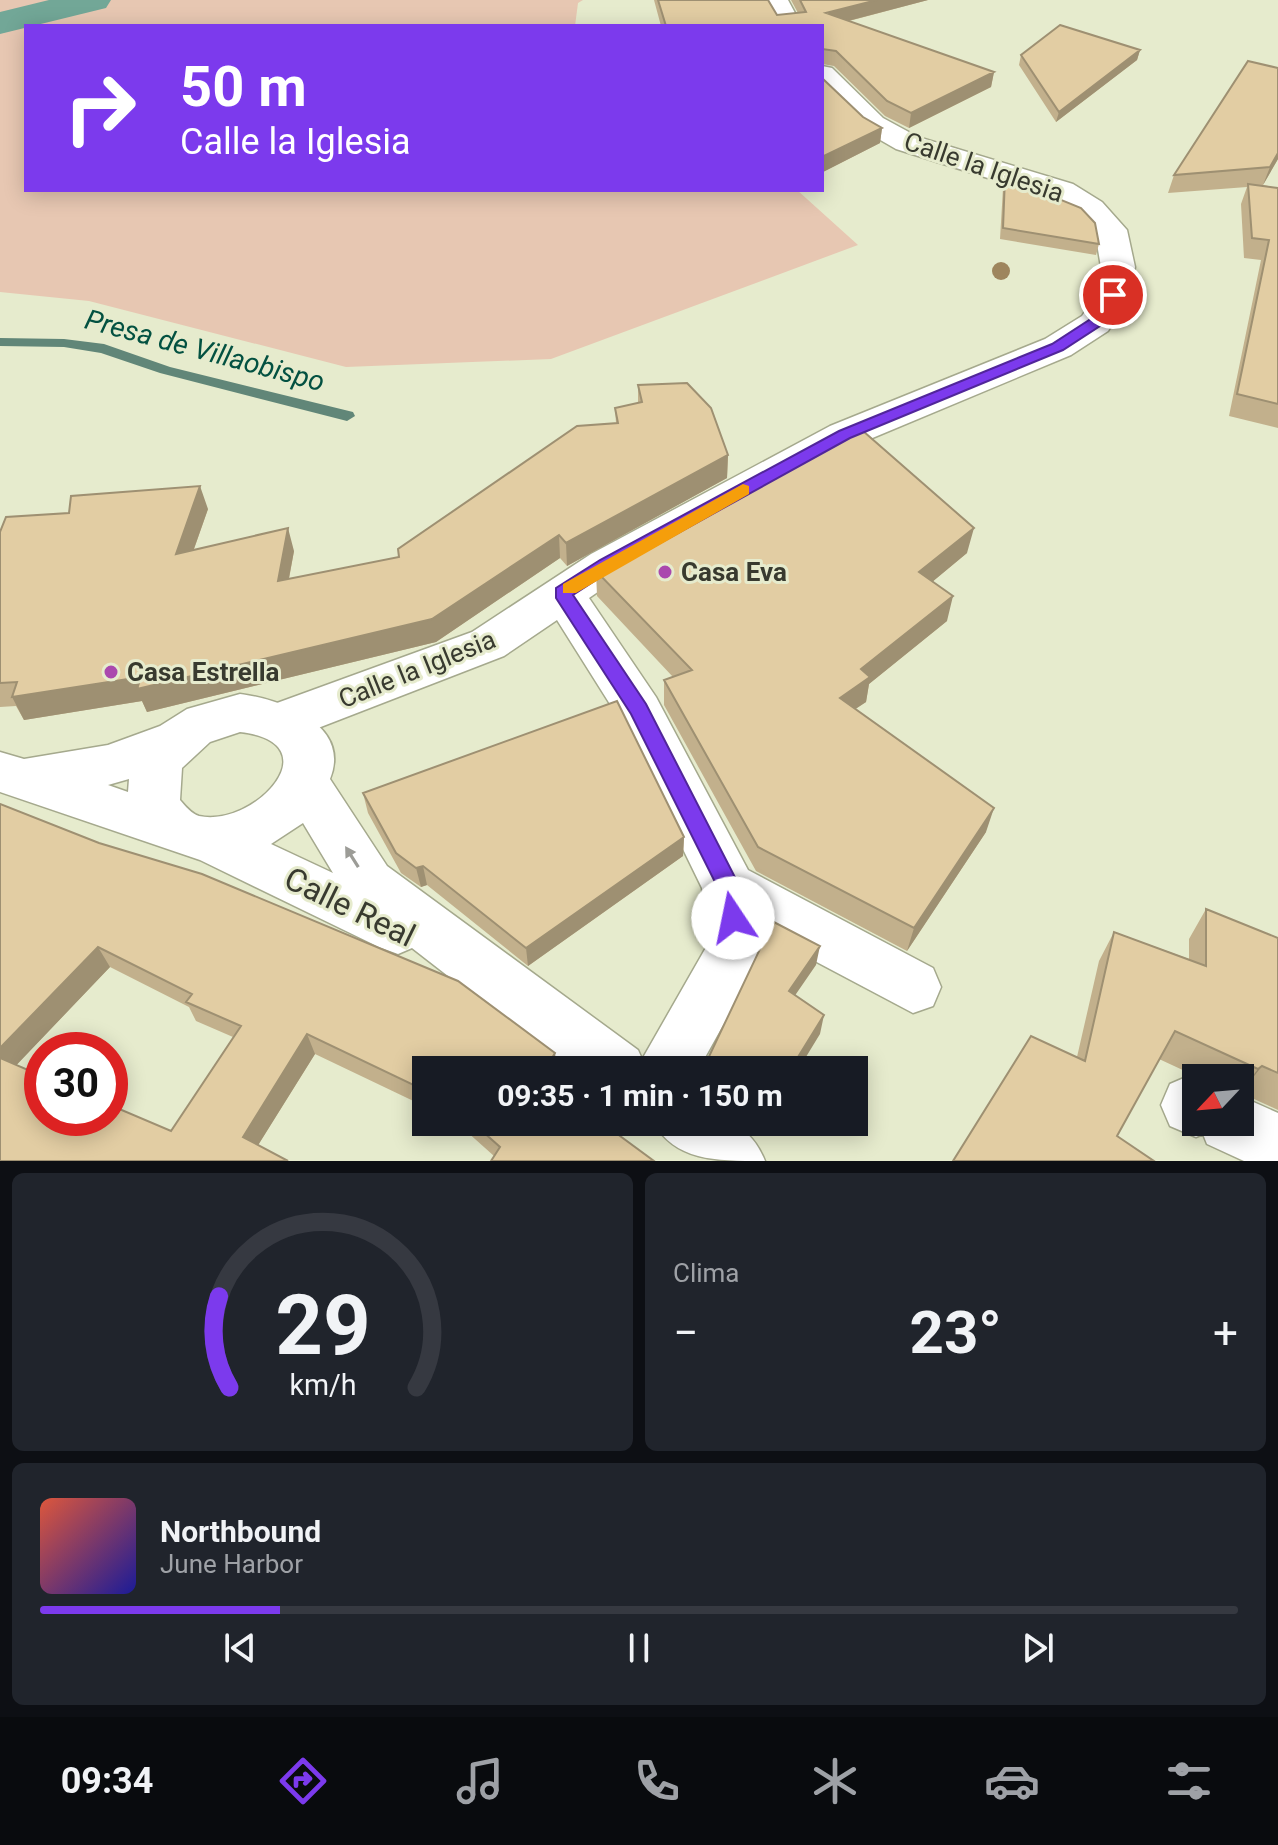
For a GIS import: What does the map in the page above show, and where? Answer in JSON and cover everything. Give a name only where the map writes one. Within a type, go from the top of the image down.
[{"type":"street","points":[[775,0],[788,24]]},
{"type":"street","name":"Calle la Iglesia","points":[[283,721],[488,644],[606,565],[844,435],[1058,347],[1095,323],[1113,295],[1118,267],[1111,230],[1091,209],[1062,191],[907,143],[873,124],[824,76]]},
{"type":"street","points":[[562,593],[639,710],[729,887],[736,948],[674,1056]]},
{"type":"street","points":[[262,714],[283,721],[306,746],[309,763],[305,782],[293,801],[276,818],[228,838],[190,833],[161,815],[154,798],[153,779],[161,759],[175,741],[193,727],[216,718],[262,714]]},
{"type":"street","name":"Calle Real","points":[[9,774],[87,772],[141,757],[175,741]]},
{"type":"street","name":"Calle Real","points":[[9,774],[190,833],[496,978]]},
{"type":"street","name":"Calle Real","points":[[305,782],[368,883],[599,1056]]},
{"type":"street","points":[[729,887],[913,987]]},
{"type":"street","points":[[1254,1134],[1278,1145]]},
{"type":"street","points":[[702,1136],[734,1161]]},
{"type":"shaded area","points":[[0,0],[583,0],[578,3],[575,24],[24,24],[24,192],[799,192],[858,245],[551,359],[346,367],[89,301],[0,292]]},
{"type":"building","points":[[658,0],[768,0],[777,15],[806,12],[800,0],[877,0],[826,13],[994,72],[911,113],[887,101],[836,51],[824,49],[824,24],[665,24]]},
{"type":"building","points":[[1060,25],[1140,50],[1059,112],[1021,55]]},
{"type":"building","points":[[1248,61],[1278,68],[1278,153],[1270,167],[1174,175]]},
{"type":"building","points":[[824,80],[863,117],[882,128],[824,156]]},
{"type":"building","points":[[1005,177],[1081,208],[1095,223],[1099,244],[1003,228]]},
{"type":"building","points":[[1248,184],[1278,188],[1278,404],[1237,394],[1269,240],[1252,238]]},
{"type":"building","points":[[687,383],[711,408],[728,455],[566,543],[559,535],[432,619],[137,689],[141,677],[12,697],[17,682],[0,683],[0,532],[6,517],[69,513],[71,496],[200,486],[176,554],[288,528],[278,581],[399,557],[398,549],[577,426],[618,423],[615,408],[642,402],[638,385]]},
{"type":"building","points":[[863,431],[974,528],[919,572],[953,596],[861,669],[870,677],[840,698],[994,808],[914,928],[758,847],[664,680],[692,670],[596,571],[741,488]]},
{"type":"building","points":[[617,701],[684,837],[526,948],[423,866],[416,868],[396,853],[363,793]]},
{"type":"building","points":[[0,804],[99,843],[202,874],[458,981],[555,1053],[553,1056],[412,1056],[412,1084],[307,1034],[243,1137],[288,1161],[0,1161],[0,1058],[24,1068],[24,1136],[128,1136],[128,1113],[171,1131],[241,1026],[186,1002],[192,994],[98,947],[0,1048]]},
{"type":"building","points":[[1206,909],[1278,938],[1278,1073],[1262,1066],[1258,1069],[1254,1064],[1247,1064],[1175,1031],[1117,1136],[1154,1161],[953,1161],[1031,1036],[1085,1061],[1114,932],[1206,966]]},
{"type":"building","points":[[768,919],[820,946],[789,991],[824,1015],[799,1056],[709,1056],[769,930]]},
{"type":"building","points":[[488,1136],[620,1136],[654,1161],[491,1161],[500,1147]]},
{"type":"waterway","points":[[0,23],[93,0]]},
{"type":"waterway","name":"Presa de Villaobispo","points":[[0,342],[64,343],[104,349],[165,370],[347,416]]},
{"type":"slow traffic","points":[[569,589],[606,565],[743,490]]},
{"type":"place","name":"Casa Eva","points":[[665,572]]},
{"type":"place","name":"Casa Estrella","points":[[111,672]]},
{"type":"route","points":[[733,918],[729,887],[639,710],[562,593],[606,565],[844,435],[1058,347],[1095,323],[1113,295]]}]
